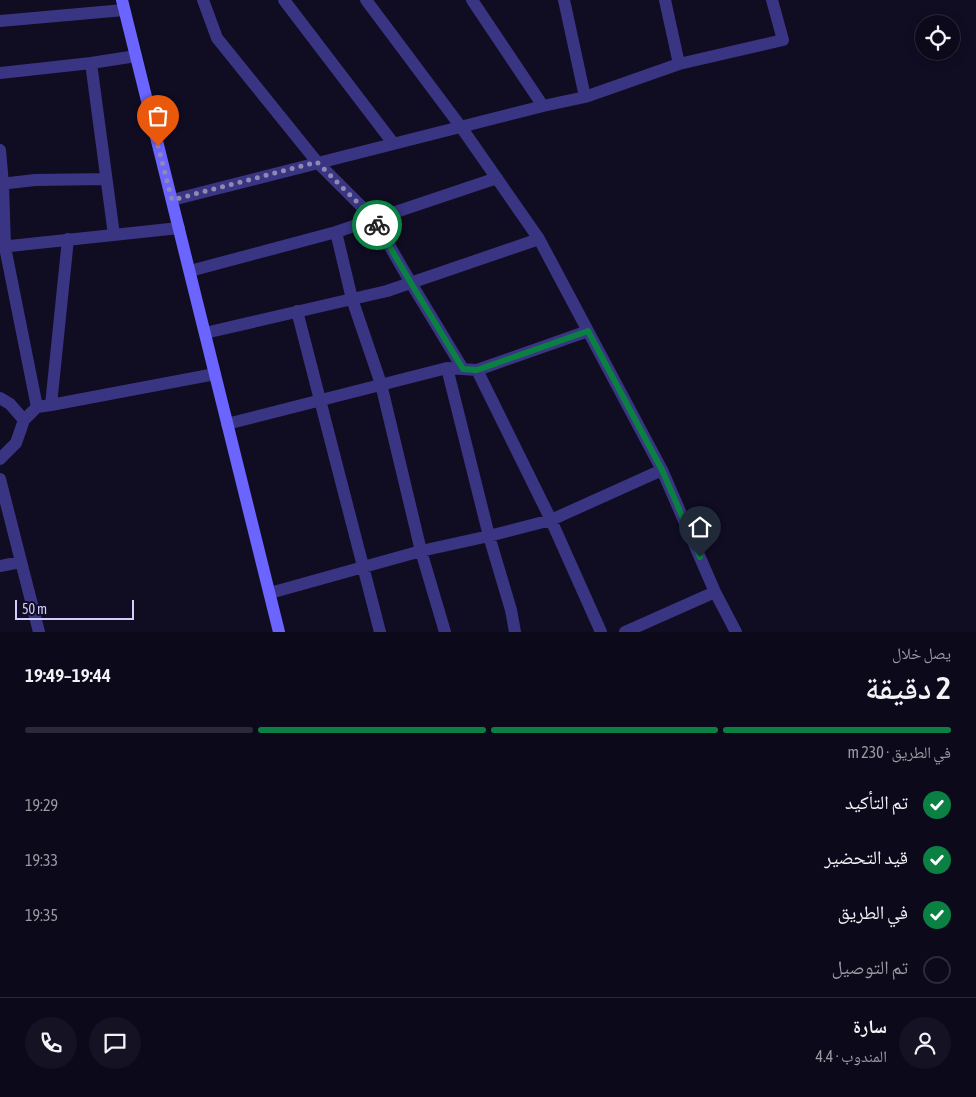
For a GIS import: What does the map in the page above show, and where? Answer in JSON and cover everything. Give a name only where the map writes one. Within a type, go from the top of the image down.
[{"type":"main road","points":[[123,5],[279,632]]},
{"type":"street","points":[[203,0],[217,38],[317,162],[374,219],[463,369]]},
{"type":"street","points":[[284,0],[393,144]]},
{"type":"street","points":[[366,0],[461,127],[539,239],[662,470],[715,592],[736,632]]},
{"type":"street","points":[[472,0],[543,106]]},
{"type":"street","points":[[564,0],[585,97]]},
{"type":"street","points":[[664,0],[679,64]]},
{"type":"street","points":[[172,200],[317,162],[585,97],[679,64],[783,40],[772,0]]},
{"type":"street","points":[[0,21],[123,5]]},
{"type":"street","points":[[0,73],[91,64],[136,56]]},
{"type":"street","points":[[91,64],[114,235]]},
{"type":"street","points":[[0,150],[2,247],[37,407]]},
{"type":"street","points":[[190,271],[336,232],[497,178]]},
{"type":"street","points":[[2,184],[35,180],[106,179]]},
{"type":"street","points":[[2,247],[179,228]]},
{"type":"street","points":[[336,232],[352,299],[381,384],[421,551],[445,632]]},
{"type":"street","points":[[51,406],[68,239]]},
{"type":"street","points":[[205,333],[387,291],[539,239]]},
{"type":"street","points":[[297,312],[380,632]]},
{"type":"street","points":[[228,424],[447,368],[477,370],[588,331]]},
{"type":"street","points":[[447,368],[489,536],[511,610],[515,632]]},
{"type":"street","points":[[477,370],[551,520],[601,632]]},
{"type":"street","points":[[0,459],[16,443],[24,420],[37,407],[51,406],[215,374]]},
{"type":"street","points":[[0,397],[10,404],[24,420]]},
{"type":"street","points":[[270,593],[421,551],[551,520],[662,470]]},
{"type":"street","points":[[0,479],[39,632]]},
{"type":"street","points":[[0,566],[20,562]]},
{"type":"street","points":[[625,632],[715,592]]},
{"type":"way so far","points":[[158,146],[172,200],[317,162],[374,219],[377,225]]},
{"type":"route","points":[[377,225],[463,369],[477,370],[588,331],[662,470],[700,557]]}]
